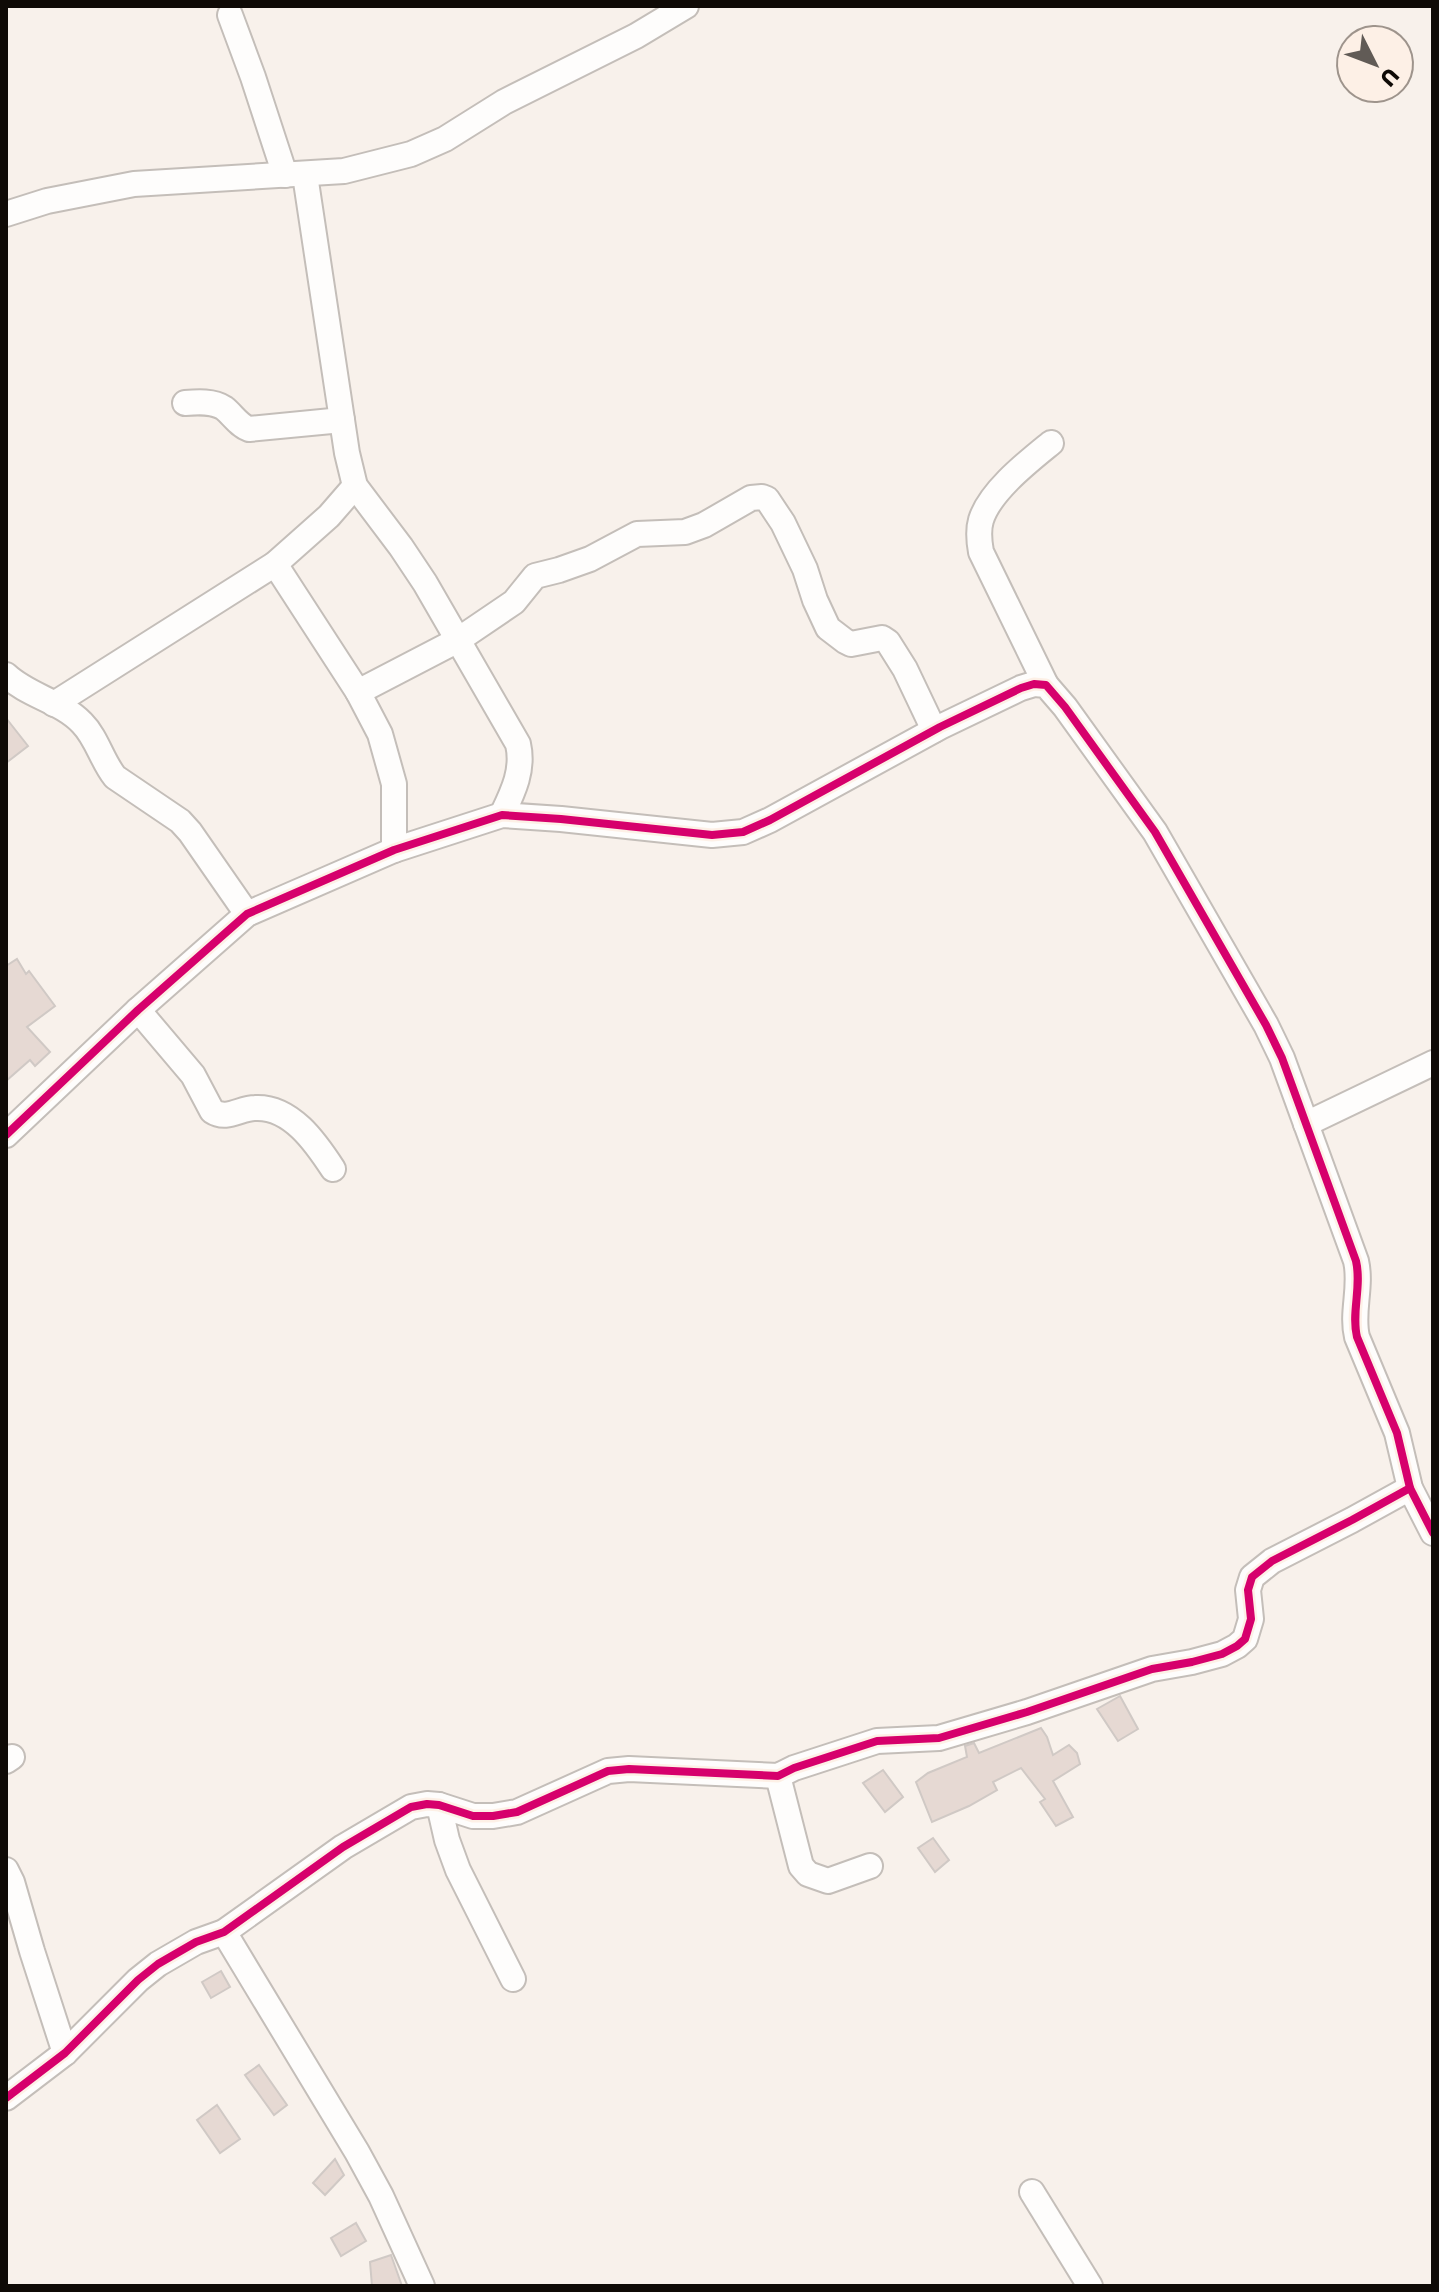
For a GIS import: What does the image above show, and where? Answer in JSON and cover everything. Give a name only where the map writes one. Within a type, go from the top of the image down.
[{"type":"street","points":[[6,214],[47,201],[134,184],[344,171],[411,154],[445,139],[504,102],[636,36],[686,6]]},
{"type":"street","points":[[230,15],[295,175],[355,486],[401,547],[518,744],[521,755],[516,781],[502,815]]},
{"type":"street","points":[[185,403],[205,402],[220,406],[249,429],[342,420]]},
{"type":"street","points":[[1051,443],[1026,463],[986,508],[978,537],[981,552],[1046,685],[1155,832],[1282,1058],[1356,1261],[1359,1273],[1355,1331],[1397,1433],[1410,1488],[1433,1533]]},
{"type":"street","points":[[54,704],[275,564],[329,516],[355,486]]},
{"type":"street","points":[[358,692],[458,640],[514,602],[535,576],[590,559],[637,534],[685,532],[704,525],[751,498],[762,497],[767,499],[783,523],[828,628],[851,644],[882,638],[888,642],[905,669],[934,730]]},
{"type":"street","points":[[275,564],[358,692],[380,734],[394,784],[394,850]]},
{"type":"street","points":[[6,675],[30,693],[71,713],[82,722],[115,777],[180,821],[247,914]]},
{"type":"street","points":[[6,1135],[138,1010],[247,914],[394,850],[502,815],[712,835],[743,832],[934,730],[1021,688],[1034,684],[1046,685]]},
{"type":"street","points":[[138,1010],[193,1075],[212,1111],[230,1115],[253,1108],[272,1109],[284,1114],[321,1150],[333,1169]]},
{"type":"street","points":[[1306,1124],[1433,1063]]},
{"type":"street","points":[[6,2098],[65,2053],[158,1964],[196,1942],[224,1932],[332,1855],[411,1807],[439,1805],[473,1816],[517,1812],[608,1771],[629,1769],[778,1776],[877,1741],[939,1738],[1152,1669],[1222,1654],[1245,1639],[1251,1619],[1248,1590],[1252,1577],[1272,1561],[1410,1488]]},
{"type":"street","points":[[778,1776],[801,1866],[808,1874],[828,1881],[870,1866]]},
{"type":"street","points":[[439,1805],[458,1870],[513,1979]]},
{"type":"street","points":[[6,1870],[65,2053]]},
{"type":"street","points":[[224,1932],[357,2152],[422,2286]]},
{"type":"street","points":[[1032,2192],[1090,2286]]},
{"type":"building","points":[[6,718],[28,746],[6,763]]},
{"type":"building","points":[[17,959],[26,974],[29,971],[55,1006],[27,1027],[50,1052],[35,1066],[30,1060],[6,1081],[6,966]]},
{"type":"building","points":[[1120,1696],[1138,1729],[1118,1741],[1097,1709]]},
{"type":"building","points":[[1041,1728],[1053,1755],[1069,1745],[1077,1753],[1080,1764],[1053,1781],[1073,1817],[1056,1826],[1040,1802],[1045,1799],[1021,1768],[993,1782],[997,1790],[932,1822],[916,1782],[928,1773],[967,1757],[965,1746],[974,1743],[979,1753]]},
{"type":"building","points":[[883,1770],[903,1797],[885,1812],[863,1783]]},
{"type":"building","points":[[933,1838],[949,1860],[935,1872],[918,1848]]},
{"type":"building","points":[[221,1971],[230,1987],[211,1998],[202,1982]]},
{"type":"building","points":[[259,2065],[287,2105],[274,2115],[245,2075]]},
{"type":"building","points":[[217,2105],[240,2139],[220,2153],[197,2120]]},
{"type":"building","points":[[335,2159],[344,2175],[325,2195],[313,2183]]},
{"type":"building","points":[[356,2223],[366,2241],[341,2256],[331,2238]]},
{"type":"building","points":[[391,2255],[402,2286],[372,2286],[370,2262]]},
{"type":"cycle path","points":[[6,1135],[138,1010],[247,914],[394,850],[502,815],[712,835],[743,832],[940,727],[1021,688],[1034,684],[1046,685],[1155,832],[1282,1058],[1356,1261],[1357,1337],[1397,1433],[1410,1488],[1433,1533]]},
{"type":"cycle path","points":[[6,2098],[65,2053],[158,1964],[196,1942],[224,1932],[343,1847],[411,1807],[439,1805],[473,1816],[517,1812],[608,1771],[629,1769],[778,1776],[877,1741],[939,1738],[1152,1669],[1222,1654],[1245,1639],[1251,1619],[1248,1590],[1252,1577],[1272,1561],[1410,1488]]}]
